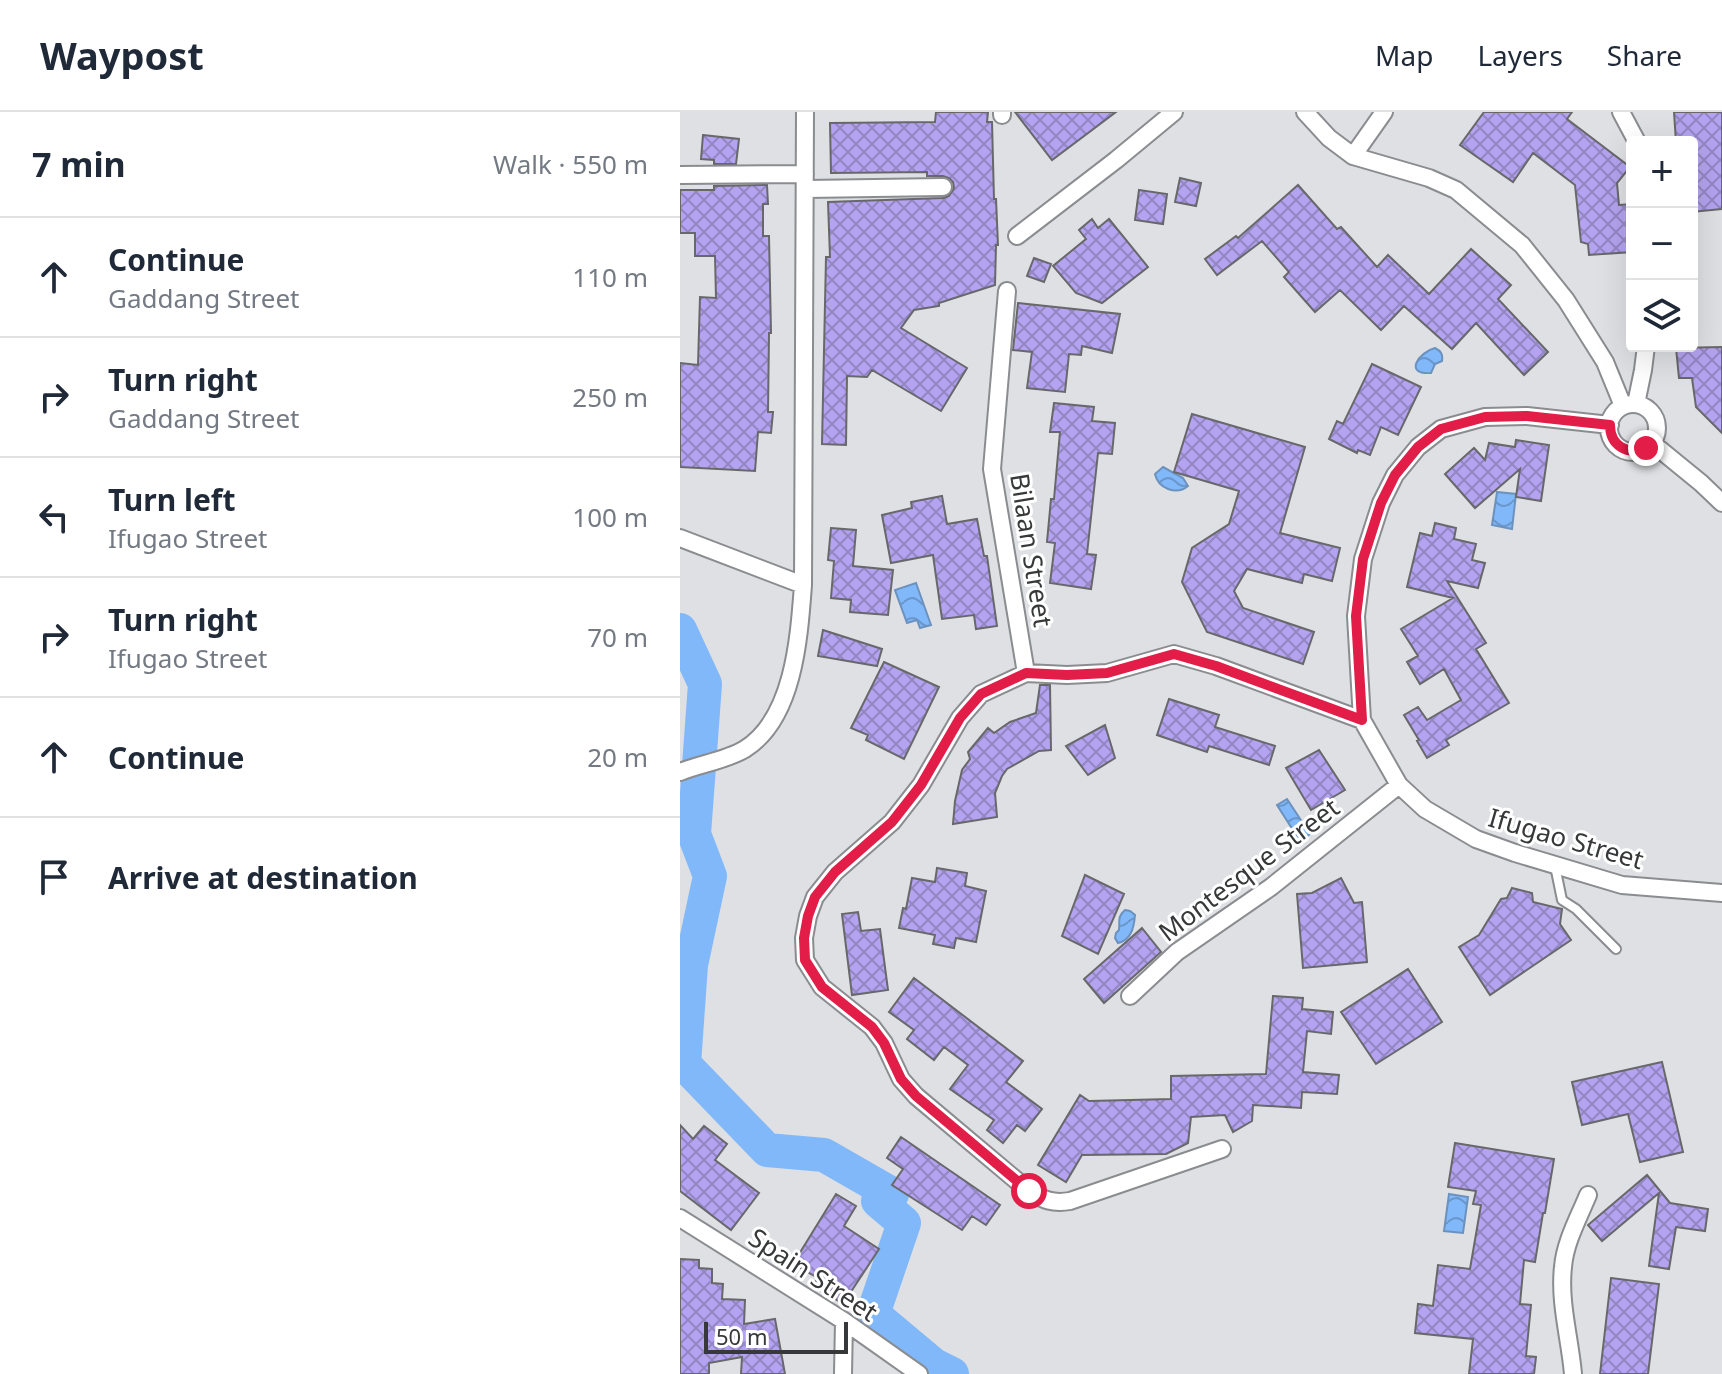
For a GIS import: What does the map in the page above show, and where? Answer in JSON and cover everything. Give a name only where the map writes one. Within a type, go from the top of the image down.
[{"type":"street","points":[[686,769],[741,752],[761,737],[776,717],[797,651],[803,585],[805,112]]},
{"type":"street","points":[[1017,236],[1174,112]]},
{"type":"street","points":[[1305,112],[1329,138],[1353,156],[1429,178],[1456,190],[1522,245],[1566,300],[1630,405]]},
{"type":"street","points":[[1353,156],[1384,112]]},
{"type":"street","points":[[1621,112],[1634,136]]},
{"type":"street","points":[[680,175],[943,187]]},
{"type":"street","name":"Bilaan Street","points":[[1007,291],[992,469],[1026,673]]},
{"type":"street","points":[[1630,405],[1643,370],[1645,352]]},
{"type":"street","points":[[1630,405],[1649,410],[1657,422],[1656,437],[1639,451],[1624,449],[1610,432],[1617,410],[1630,405]]},
{"type":"street","name":"Ifugao Street","points":[[1610,425],[1527,416],[1485,417],[1441,429],[1418,447],[1395,475],[1381,503],[1363,559],[1356,616],[1362,720],[1399,785],[1425,809],[1476,839],[1622,885],[1722,893]]},
{"type":"street","points":[[1652,443],[1722,503]]},
{"type":"street","points":[[680,538],[803,585]]},
{"type":"street","points":[[1222,1149],[1070,1201],[1058,1203],[1043,1200],[916,1096],[901,1079],[884,1043],[872,1027],[822,987],[805,960],[804,938],[808,916],[815,897],[835,872],[892,822],[921,785],[960,718],[981,694],[1026,673],[1107,673],[1174,654],[1216,666],[1362,720]]},
{"type":"street","name":"Montesque Street","points":[[1130,996],[1177,952],[1271,887],[1399,785]]},
{"type":"street","points":[[1573,1374],[1563,1298],[1563,1265],[1588,1195]]},
{"type":"street","name":"Spain Street","points":[[680,1218],[844,1321],[919,1374]]},
{"type":"street","points":[[843,1374],[844,1321]]},
{"type":"lane","points":[[1555,866],[1562,900],[1576,909],[1616,949]]},
{"type":"water","points":[[1435,348],[1441,353],[1442,361],[1435,364],[1431,373],[1422,373],[1416,363]]},
{"type":"water","points":[[1163,467],[1183,478],[1188,486],[1178,490],[1164,487],[1155,474]]},
{"type":"water","points":[[1497,492],[1516,494],[1512,529],[1492,525]]},
{"type":"water","points":[[916,583],[931,625],[920,628],[917,620],[907,623],[895,590]]},
{"type":"water","points":[[1287,799],[1310,834],[1300,841],[1277,805]]},
{"type":"water","points":[[1125,910],[1135,915],[1134,924],[1129,936],[1118,943],[1116,933]]},
{"type":"water","points":[[1449,1194],[1468,1197],[1463,1233],[1444,1231]]},
{"type":"building","points":[[936,112],[988,112],[987,122],[992,122],[998,245],[995,285],[939,303],[939,306],[914,310],[901,328],[967,368],[941,411],[872,370],[867,377],[847,376],[846,445],[822,444],[826,257],[830,257],[828,202],[943,198],[949,196],[954,188],[949,178],[927,176],[927,172],[831,173],[830,123],[935,122]]},
{"type":"building","points":[[1015,112],[1116,112],[1052,160]]},
{"type":"building","points":[[1484,112],[1572,112],[1567,119],[1626,164],[1626,172],[1617,183],[1619,205],[1626,204],[1626,252],[1589,255],[1588,244],[1581,242],[1575,185],[1533,153],[1513,182],[1460,145]]},
{"type":"building","points":[[1674,112],[1722,112],[1722,209],[1698,211],[1698,136],[1676,136]]},
{"type":"building","points":[[703,135],[739,139],[736,164],[714,164],[714,160],[701,159]]},
{"type":"building","points":[[1180,178],[1201,183],[1196,206],[1175,202]]},
{"type":"building","points":[[767,185],[768,204],[763,204],[763,236],[769,236],[771,333],[768,412],[773,412],[771,433],[758,432],[755,471],[680,467],[680,363],[698,365],[700,297],[716,298],[715,256],[695,256],[695,233],[680,233],[680,190]]},
{"type":"building","points":[[1298,185],[1337,229],[1341,227],[1377,267],[1388,255],[1429,294],[1471,249],[1511,285],[1498,299],[1548,352],[1524,375],[1476,323],[1452,349],[1404,306],[1381,330],[1340,290],[1315,312],[1284,277],[1289,272],[1262,241],[1217,275],[1205,259],[1236,236],[1238,238]]},
{"type":"building","points":[[1139,190],[1167,194],[1163,224],[1135,220]]},
{"type":"building","points":[[1092,219],[1098,228],[1109,219],[1148,267],[1102,303],[1076,293],[1053,266],[1086,239],[1079,230]]},
{"type":"building","points":[[1034,258],[1051,264],[1044,282],[1027,276]]},
{"type":"building","points":[[1018,303],[1120,314],[1112,353],[1082,346],[1081,355],[1069,354],[1065,392],[1027,388],[1032,352],[1013,350]]},
{"type":"building","points":[[1722,347],[1722,433],[1696,407],[1692,378],[1679,378],[1676,352],[1698,352],[1698,348]]},
{"type":"building","points":[[1372,364],[1421,387],[1398,435],[1381,427],[1370,455],[1358,450],[1357,453],[1329,439],[1337,421],[1343,424]]},
{"type":"building","points":[[1054,403],[1094,407],[1092,421],[1115,423],[1112,454],[1098,453],[1087,554],[1096,555],[1091,589],[1050,583],[1055,543],[1047,542],[1060,432],[1050,432]]},
{"type":"building","points":[[1192,414],[1305,447],[1280,533],[1340,548],[1332,581],[1304,574],[1302,583],[1247,569],[1234,591],[1243,608],[1314,632],[1303,664],[1207,632],[1182,582],[1192,548],[1229,524],[1239,491],[1174,472]]},
{"type":"building","points":[[1516,440],[1549,445],[1541,501],[1516,497],[1520,469],[1475,508],[1445,474],[1474,448],[1485,460],[1489,443],[1515,447]]},
{"type":"building","points":[[942,496],[947,524],[977,519],[984,556],[987,556],[997,626],[976,629],[974,615],[942,619],[933,555],[891,563],[882,515],[912,508],[911,502]]},
{"type":"building","points":[[1435,523],[1456,528],[1454,539],[1476,544],[1472,560],[1485,563],[1478,588],[1447,581],[1486,643],[1476,649],[1509,703],[1446,740],[1449,745],[1427,758],[1404,715],[1418,707],[1427,720],[1461,700],[1444,669],[1420,684],[1407,662],[1418,656],[1401,629],[1453,598],[1407,587],[1420,533],[1432,536]]},
{"type":"building","points":[[831,528],[856,530],[853,566],[893,570],[888,615],[850,612],[851,600],[831,598],[834,561],[828,560]]},
{"type":"building","points":[[823,630],[882,649],[877,666],[818,656]]},
{"type":"building","points":[[884,662],[939,687],[904,759],[866,740],[868,735],[851,728]]},
{"type":"building","points":[[1040,685],[1050,685],[1051,750],[1039,751],[1007,769],[995,793],[997,817],[953,824],[962,770],[970,759],[968,752],[988,728],[994,733],[1010,722],[1036,713]]},
{"type":"building","points":[[1169,699],[1219,715],[1215,727],[1275,746],[1269,765],[1209,746],[1207,752],[1157,735]]},
{"type":"building","points":[[1105,725],[1115,758],[1088,775],[1066,746]]},
{"type":"building","points":[[1319,750],[1345,790],[1311,810],[1286,768]]},
{"type":"building","points":[[937,868],[967,873],[965,886],[986,891],[976,942],[956,938],[954,948],[933,944],[935,935],[899,928],[912,878],[935,882]]},
{"type":"building","points":[[1085,875],[1124,894],[1098,954],[1062,936]]},
{"type":"building","points":[[1341,878],[1354,903],[1362,902],[1367,962],[1303,968],[1297,894],[1312,893]]},
{"type":"building","points":[[1512,888],[1532,893],[1533,902],[1562,909],[1560,924],[1571,940],[1490,995],[1459,947],[1479,935],[1501,899],[1507,898]]},
{"type":"building","points":[[858,912],[861,931],[880,929],[888,990],[852,995],[842,914]]},
{"type":"building","points":[[1142,928],[1161,952],[1104,1003],[1084,979]]},
{"type":"building","points":[[1408,969],[1442,1022],[1376,1064],[1341,1012]]},
{"type":"building","points":[[914,978],[1023,1061],[1006,1082],[1042,1109],[1025,1131],[1017,1125],[1003,1143],[987,1130],[994,1120],[950,1089],[968,1065],[944,1047],[934,1060],[907,1039],[914,1030],[889,1012]]},
{"type":"building","points":[[1273,996],[1303,998],[1302,1009],[1333,1012],[1331,1034],[1307,1031],[1303,1072],[1339,1075],[1337,1094],[1302,1092],[1301,1108],[1253,1105],[1252,1121],[1233,1132],[1225,1115],[1191,1117],[1188,1143],[1166,1154],[1082,1155],[1066,1182],[1038,1165],[1080,1095],[1089,1101],[1171,1099],[1171,1076],[1266,1074]]},
{"type":"building","points":[[1662,1062],[1683,1152],[1640,1162],[1628,1114],[1582,1125],[1572,1082]]},
{"type":"building","points":[[680,1125],[693,1139],[704,1126],[727,1144],[715,1160],[759,1193],[731,1230],[680,1191]]},
{"type":"building","points":[[901,1137],[1000,1205],[986,1225],[972,1216],[962,1230],[892,1185],[903,1169],[887,1158]]},
{"type":"building","points":[[1455,1143],[1554,1159],[1535,1262],[1524,1260],[1520,1304],[1531,1305],[1526,1356],[1536,1357],[1534,1374],[1469,1374],[1473,1339],[1415,1333],[1418,1304],[1433,1306],[1438,1265],[1470,1269],[1481,1205],[1473,1204],[1476,1191],[1448,1187]]},
{"type":"building","points":[[1647,1175],[1670,1203],[1708,1209],[1705,1231],[1676,1227],[1669,1269],[1649,1266],[1659,1193],[1602,1241],[1588,1225]]},
{"type":"building","points":[[836,1194],[856,1206],[844,1226],[879,1249],[843,1304],[813,1285],[818,1278],[793,1264]]},
{"type":"building","points":[[680,1259],[699,1260],[699,1268],[712,1269],[712,1283],[723,1284],[722,1299],[745,1300],[744,1324],[775,1319],[785,1374],[741,1374],[742,1357],[709,1363],[709,1374],[680,1374]]},
{"type":"building","points":[[1611,1278],[1659,1284],[1648,1374],[1600,1374]]},
{"type":"waterway","points":[[680,630],[705,684],[694,834],[710,876],[691,965],[684,1064],[767,1150],[824,1155],[892,1194],[878,1201],[904,1223],[873,1314],[934,1365],[952,1374]]},
{"type":"route","points":[[1029,1191],[916,1096],[901,1079],[884,1043],[872,1027],[822,987],[805,960],[804,938],[815,897],[835,872],[892,822],[921,785],[960,718],[981,694],[1026,673],[1107,673],[1174,654],[1216,666],[1362,720],[1356,616],[1363,559],[1381,503],[1395,475],[1418,447],[1441,429],[1485,417],[1527,416],[1610,425],[1613,439],[1624,449],[1639,451],[1646,448]]}]
